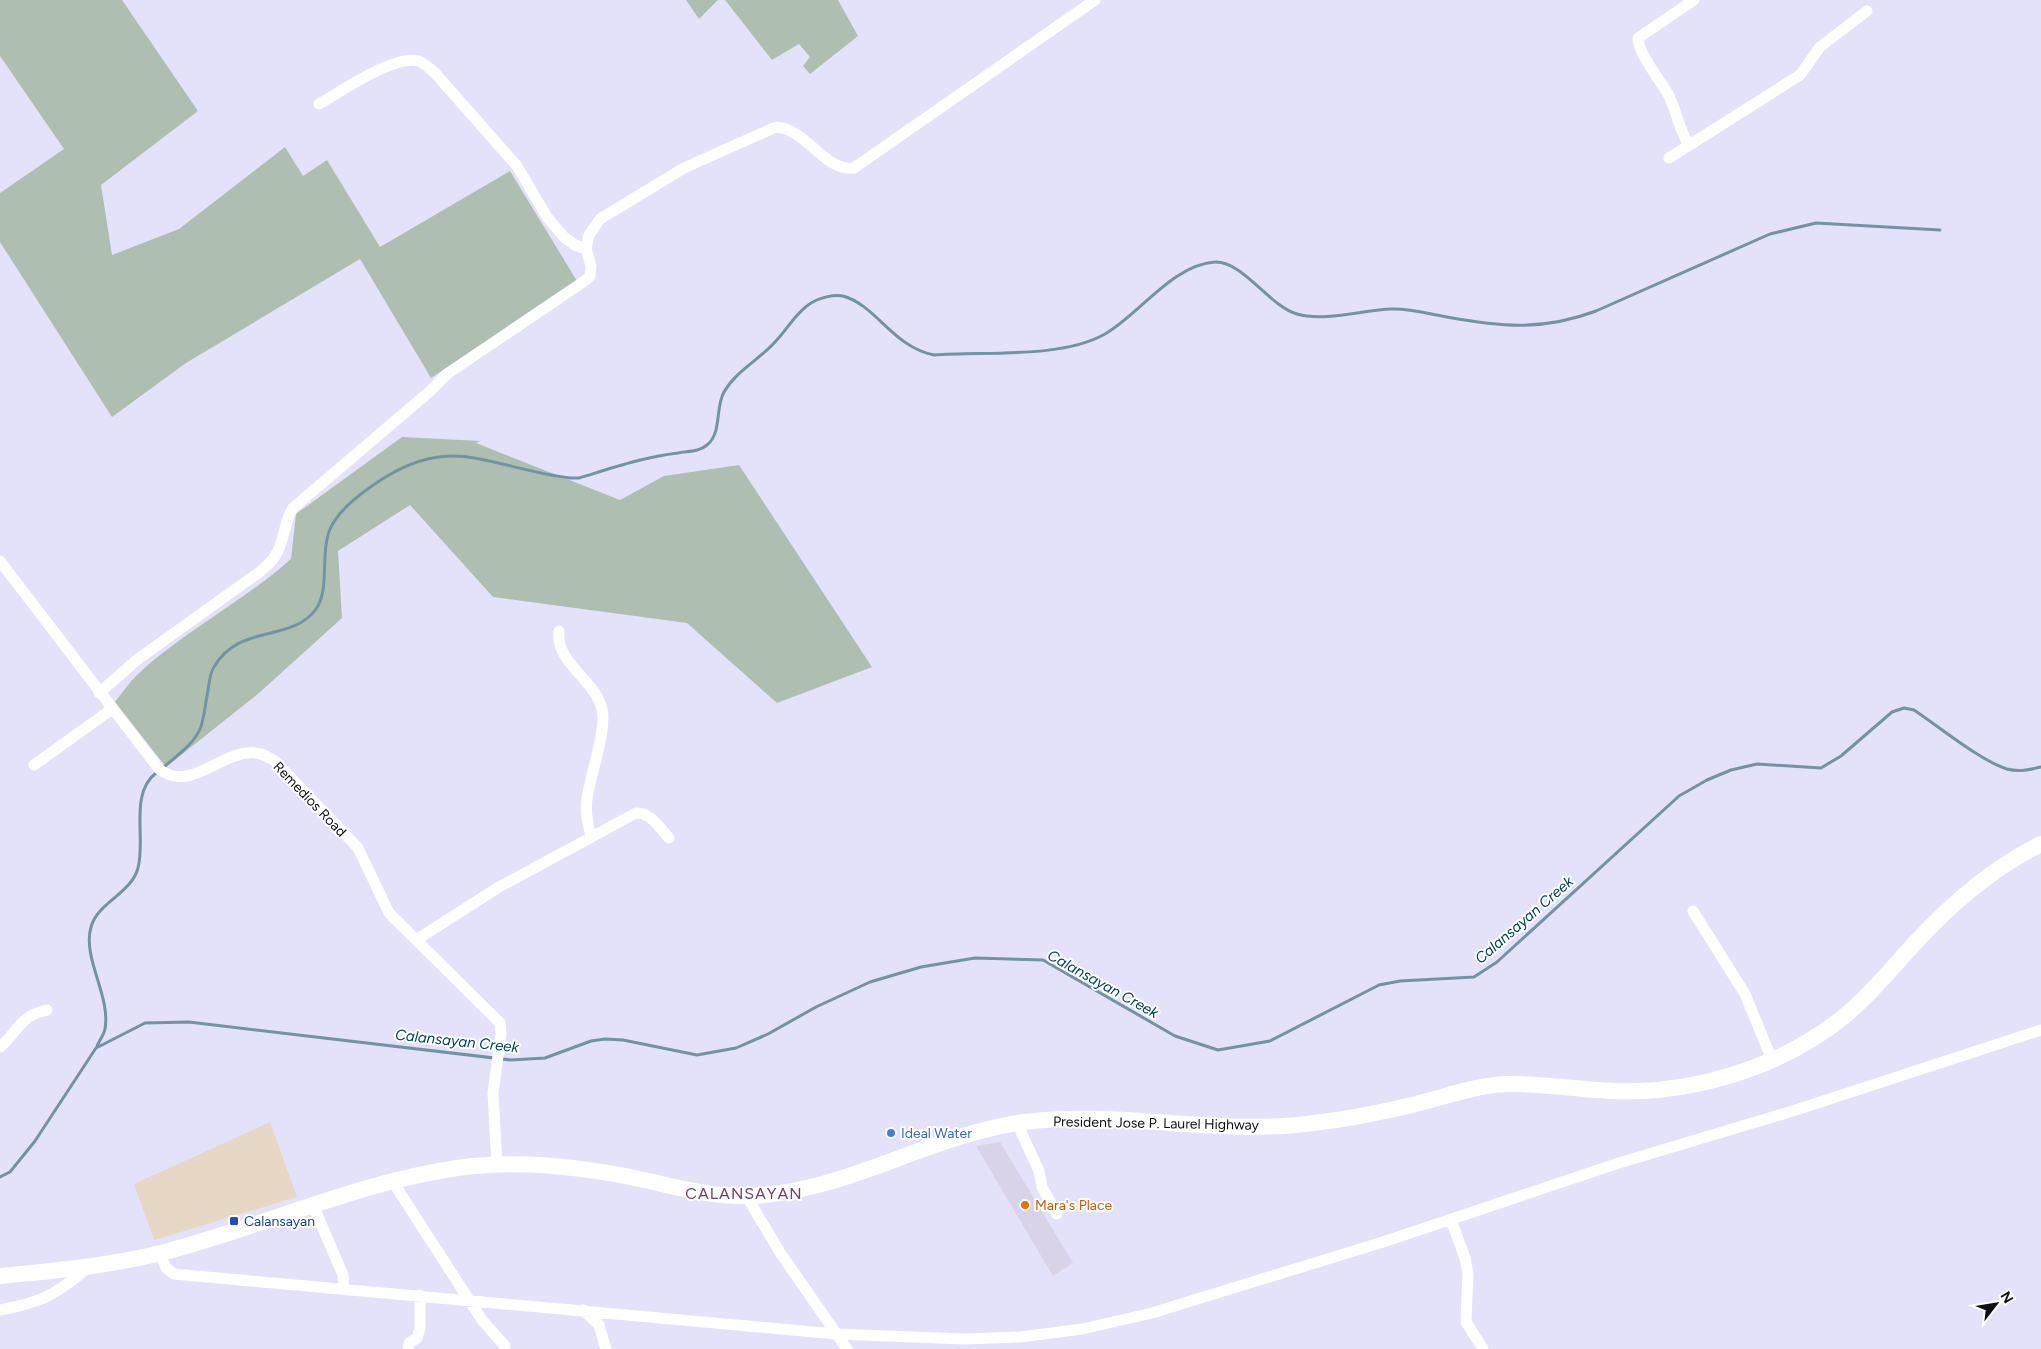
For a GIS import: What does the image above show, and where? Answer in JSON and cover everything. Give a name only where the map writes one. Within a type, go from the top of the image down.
[{"type":"highway","name":"President Jose P. Laurel Highway","points":[[0,1276],[89,1266],[160,1253],[313,1205],[393,1182],[452,1169],[531,1163],[566,1166],[715,1194],[747,1196],[787,1192],[820,1184],[968,1135],[1017,1123],[1088,1118],[1280,1126],[1370,1115],[1496,1085],[1557,1086],[1614,1091],[1676,1088],[1718,1079],[1772,1060],[1820,1033],[1848,1013],[1955,903],[1999,867],[2041,844]]},
{"type":"street","points":[[99,693],[138,659],[261,571],[276,556],[284,535],[287,517],[293,508],[429,392],[447,374],[586,280],[590,276],[591,266],[586,249],[589,235],[600,219],[609,212],[684,168],[766,129],[784,127],[836,165],[846,169],[854,168],[1095,0]]},
{"type":"street","points":[[1689,145],[1679,130],[1668,95],[1641,48],[1638,38],[1694,0]]},
{"type":"street","points":[[1670,158],[1800,75],[1820,46],[1867,11]]},
{"type":"street","points":[[319,104],[380,69],[403,62],[419,61],[435,73],[517,166],[547,217],[564,237],[586,249]]},
{"type":"street","name":"Remedios Road","points":[[0,561],[99,693],[159,769],[167,776],[186,777],[246,753],[264,754],[276,762],[358,848],[389,913],[500,1023],[501,1034],[493,1093],[497,1165]]},
{"type":"street","points":[[559,631],[559,649],[597,695],[602,710],[602,723],[587,799],[586,813],[591,836]]},
{"type":"street","points":[[34,765],[112,709]]},
{"type":"street","points":[[416,940],[499,887],[631,815],[644,812],[669,838]]},
{"type":"street","points":[[1693,911],[1745,994],[1772,1060]]},
{"type":"street","points":[[0,1047],[23,1020],[35,1012],[47,1010]]},
{"type":"street","points":[[160,1253],[166,1268],[174,1274],[836,1334],[965,1339],[1020,1337],[1082,1329],[1152,1313],[1451,1220],[1619,1163],[1796,1110],[2041,1030]]},
{"type":"street","points":[[1017,1123],[1039,1171],[1042,1187],[1057,1214]]},
{"type":"street","points":[[393,1182],[472,1300],[482,1320],[505,1346]]},
{"type":"street","points":[[747,1196],[781,1254],[847,1349]]},
{"type":"street","points":[[313,1205],[343,1275],[344,1289]]},
{"type":"street","points":[[1451,1220],[1465,1258],[1468,1274],[1466,1322],[1483,1349]]},
{"type":"street","points":[[0,1310],[34,1304],[67,1285],[89,1266]]},
{"type":"street","points":[[408,1349],[409,1343],[417,1338],[420,1328],[420,1295]]},
{"type":"street","points":[[583,1310],[599,1325],[606,1340],[606,1349]]},
{"type":"shaded area","points":[[270,1122],[297,1197],[154,1240],[134,1184]]},
{"type":"shaded area","name":"Mara's Place","points":[[1000,1142],[1073,1263],[1053,1276],[976,1146]]},
{"type":"green space","points":[[0,0],[122,0],[198,111],[101,185],[112,255],[179,229],[285,147],[303,176],[327,160],[380,247],[510,171],[577,281],[431,378],[360,259],[186,363],[112,417],[0,242],[0,193],[64,149],[0,56]]},
{"type":"green space","points":[[686,0],[718,0],[699,19]]},
{"type":"green space","points":[[725,0],[838,0],[858,36],[810,74],[803,66],[810,57],[799,44],[772,60]]},
{"type":"green space","points":[[402,437],[480,441],[476,443],[620,500],[664,476],[739,465],[872,667],[777,703],[687,623],[493,597],[410,505],[338,551],[342,618],[259,693],[166,767],[115,702],[134,678],[155,659],[273,575],[291,559],[296,514]]},
{"type":"waterway","points":[[164,767],[184,750],[197,735],[202,721],[211,673],[225,653],[237,644],[251,638],[293,626],[306,619],[316,609],[323,592],[327,539],[330,529],[343,510],[366,490],[400,469],[425,460],[447,456],[470,457],[541,473],[579,478],[640,460],[701,449],[712,440],[715,434],[721,398],[729,385],[769,348],[801,311],[811,303],[822,298],[843,296],[855,301],[907,344],[920,351],[934,355],[1045,351],[1087,342],[1105,334],[1118,325],[1157,292],[1185,272],[1199,265],[1215,262],[1236,269],[1276,302],[1297,314],[1319,317],[1398,309],[1504,325],[1540,324],[1558,322],[1596,311],[1770,234],[1816,223],[1940,230]]},
{"type":"waterway","name":"Calansayan Creek","points":[[0,1177],[10,1172],[35,1141],[96,1048],[145,1023],[189,1022],[511,1060],[545,1058],[591,1041],[605,1039],[623,1040],[697,1055],[736,1048],[768,1034],[816,1007],[870,982],[921,967],[975,958],[1043,960],[1175,1036],[1218,1050],[1270,1041],[1379,985],[1400,981],[1474,977],[1497,962],[1679,796],[1707,780],[1731,770],[1757,764],[1821,768],[1841,756],[1892,712],[1904,708],[1914,710],[1972,751],[2007,769],[2024,770],[2041,767]]},
{"type":"waterway","points":[[97,1046],[104,1031],[106,1016],[90,951],[91,927],[100,911],[129,885],[138,868],[143,792],[148,782],[156,773]]},
{"type":"place","name":"Ideal Water","points":[[891,1133]]},
{"type":"place","name":"Mara's Place","points":[[1025,1205]]},
{"type":"place","name":"Calansayan","points":[[234,1221]]},
{"type":"district","name":"CALANSAYAN","points":[[744,1193]]}]
